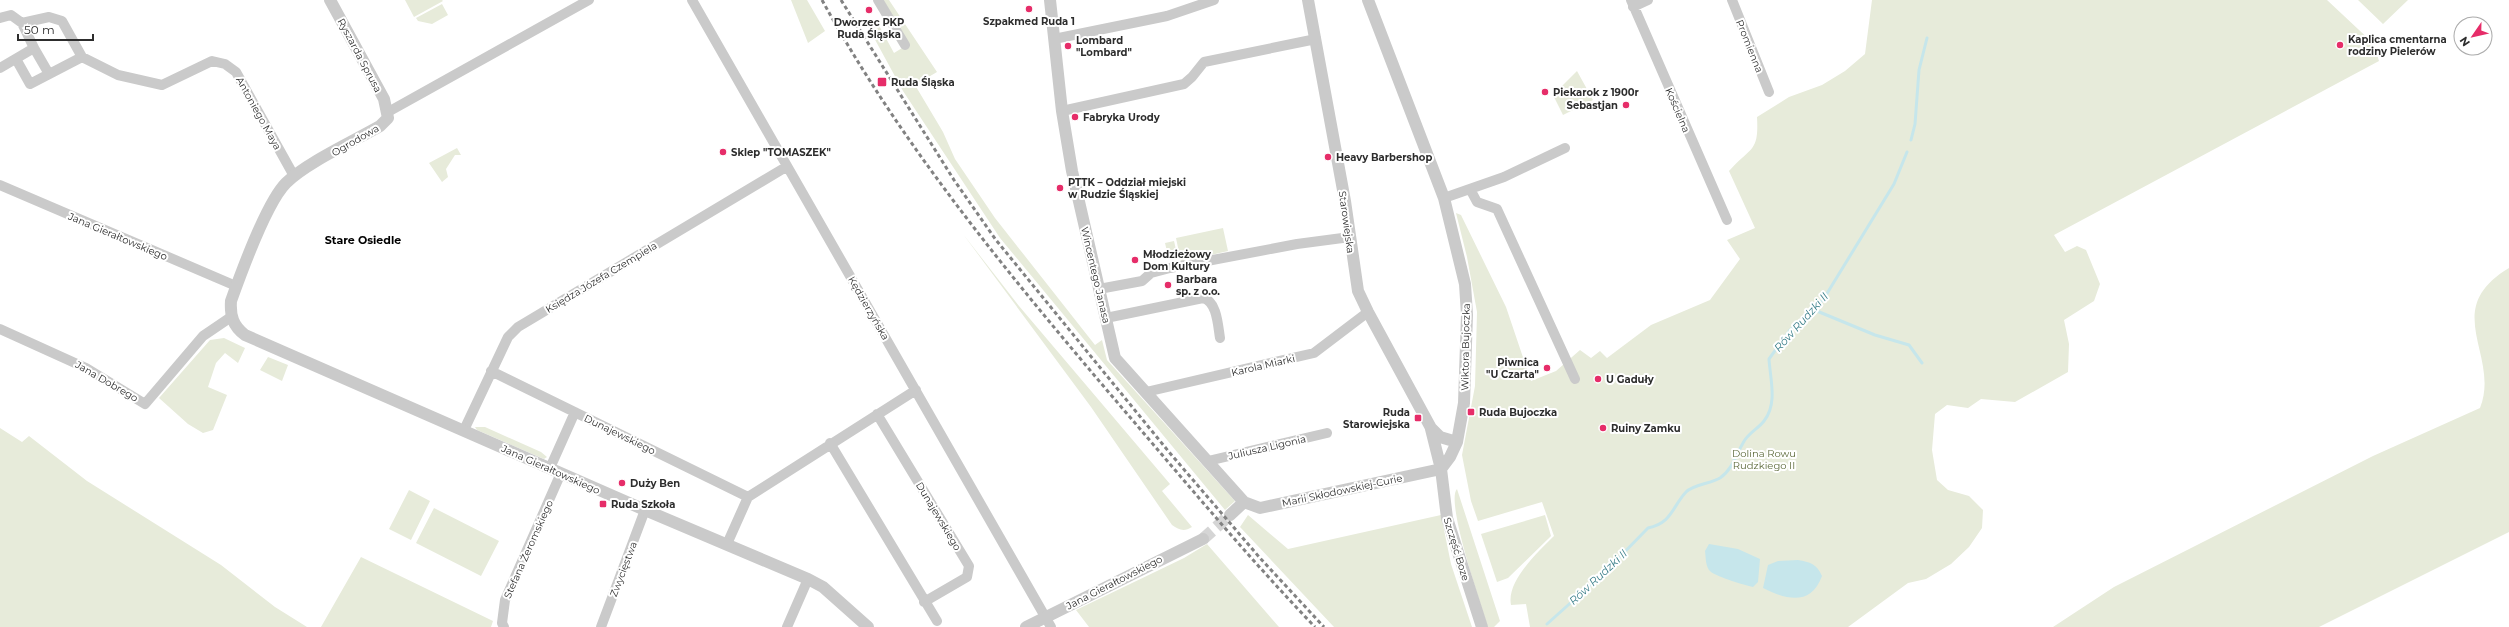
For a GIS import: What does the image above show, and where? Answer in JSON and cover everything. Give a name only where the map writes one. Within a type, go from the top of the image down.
[{"type":"street","name":"Ryszarda Sprusa","points":[[330,0],[384,99],[388,112]]},
{"type":"street","name":"Ogrodowa","points":[[231,317],[230,301],[276,196],[294,176],[380,126],[388,118],[388,112],[589,0]]},
{"type":"street","name":"Kędzierzyńska","points":[[692,0],[786,167],[916,390],[1048,622]]},
{"type":"street","points":[[878,0],[905,45]]},
{"type":"street","name":"Wincentego Janasa","points":[[1050,0],[1062,110],[1072,171],[1114,358],[1244,502]]},
{"type":"street","points":[[1054,39],[1167,16],[1214,0]]},
{"type":"street","name":"Starowiejska","points":[[1308,0],[1316,39],[1358,290],[1368,312],[1431,428],[1441,468]]},
{"type":"street","name":"Wiktora Bujoczka","points":[[1368,0],[1444,198],[1465,284],[1467,315],[1464,403],[1456,442],[1450,457],[1441,468]]},
{"type":"street","points":[[1632,3],[1648,0]]},
{"type":"street","name":"Promienna","points":[[1732,0],[1769,92]]},
{"type":"street","name":"Kościelna","points":[[1632,3],[1727,220]]},
{"type":"street","points":[[0,18],[11,15],[22,23],[49,74]]},
{"type":"street","points":[[16,59],[30,84],[82,57],[62,21],[49,17],[22,23]]},
{"type":"street","points":[[1062,110],[1184,84],[1192,78],[1204,62],[1316,39]]},
{"type":"street","points":[[0,68],[34,48]]},
{"type":"street","name":"Antoniego Maya","points":[[82,57],[118,75],[162,85],[212,61],[226,64],[236,72],[294,176]]},
{"type":"street","points":[[1444,198],[1522,170],[1565,148]]},
{"type":"street","name":"Księdza Józefa Czempiela","points":[[464,430],[508,337],[518,327],[786,167]]},
{"type":"street","name":"Jana Gierałtowskiego","points":[[0,185],[236,286]]},
{"type":"street","points":[[1470,189],[1477,202],[1497,209],[1575,379]]},
{"type":"street","points":[[1099,289],[1142,281],[1151,273],[1170,268],[1297,244],[1350,237]]},
{"type":"street","points":[[1106,318],[1203,298],[1211,302],[1214,308],[1220,338]]},
{"type":"street","name":"Karola Miarki","points":[[1146,392],[1314,353],[1368,312]]},
{"type":"street","name":"Jana Gierałtowskiego","points":[[231,317],[239,330],[245,335],[645,510],[808,579],[823,587],[868,627]]},
{"type":"street","name":"Jana Dobrego","points":[[0,329],[86,368],[145,404],[203,336],[231,317]]},
{"type":"street","name":"Dunajewskiego","points":[[491,371],[748,497]]},
{"type":"street","points":[[727,544],[748,497],[830,443],[916,390]]},
{"type":"street","points":[[550,468],[575,412]]},
{"type":"street","name":"Dunajewskiego","points":[[877,414],[969,566],[967,577],[924,602]]},
{"type":"street","name":"Starowiejska","points":[[1431,428],[1440,437],[1456,442]]},
{"type":"street","name":"Juliusza Ligonia","points":[[1208,461],[1327,433]]},
{"type":"street","points":[[830,443],[924,602],[937,621]]},
{"type":"street","name":"Marii Skłodowskiej-Curie","points":[[1244,502],[1260,508],[1441,468]]},
{"type":"street","name":"Szczęść Boze","points":[[1441,468],[1447,518],[1482,627]]},
{"type":"street","name":"Stefana Żeromskiego","points":[[504,627],[502,623],[505,600],[561,473]]},
{"type":"street","points":[[1230,515],[1244,502]]},
{"type":"street","name":"Zwycięstwa","points":[[601,627],[645,510]]},
{"type":"street","name":"Jana Gierałtowskiego","points":[[1026,627],[1048,622],[1203,539]]},
{"type":"street","points":[[786,627],[808,579]]},
{"type":"green space","points":[[405,0],[442,0],[443,1],[414,17]]},
{"type":"green space","points":[[791,0],[807,0],[825,31],[808,43]]},
{"type":"green space","points":[[883,0],[889,0],[937,72],[915,85],[943,132],[955,159],[995,218],[1095,345],[1102,340],[1107,360],[1235,501],[1225,510],[1000,238],[903,91],[867,25],[876,20],[894,53],[907,45]]},
{"type":"green space","name":"Dolina Rowu Rudzkiego II","points":[[1872,0],[2327,0],[2374,44],[2379,61],[2054,235],[2065,252],[2077,246],[2086,250],[2100,284],[2094,301],[2064,320],[2069,344],[2068,372],[2015,402],[1981,399],[1968,408],[1947,405],[1935,414],[1932,450],[1937,480],[1948,490],[1969,496],[1983,510],[1982,528],[1969,547],[1951,564],[1926,579],[1908,583],[1848,627],[1530,627],[1526,604],[1511,605],[1511,596],[1518,577],[1525,567],[1554,536],[1542,502],[1478,521],[1471,501],[1462,455],[1475,386],[1477,312],[1467,257],[1456,213],[1461,215],[1506,307],[1531,381],[1556,371],[1580,350],[1591,358],[1600,351],[1607,358],[1651,325],[1710,300],[1740,259],[1727,240],[1755,228],[1729,171],[1752,148],[1755,143],[1757,137],[1757,117],[1789,97],[1822,85],[1845,71],[1865,54]]},
{"type":"green space","points":[[2358,0],[2408,0],[2383,24]]},
{"type":"green space","points":[[442,4],[448,15],[432,24],[418,21],[416,18]]},
{"type":"green space","points":[[1577,71],[1593,100],[1563,115],[1553,95]]},
{"type":"green space","points":[[457,148],[461,155],[455,155],[446,169],[448,177],[442,182],[429,163]]},
{"type":"green space","points":[[1223,228],[1228,251],[1181,262],[1176,238]]},
{"type":"green space","points":[[963,234],[1019,306],[1170,484],[1162,491],[1192,527],[1182,530],[1172,525],[1091,407]]},
{"type":"green space","points":[[1174,241],[1178,258],[1169,260],[1165,243]]},
{"type":"green space","points":[[2509,268],[2509,532],[2319,627],[2053,627],[2114,587],[2373,456],[2480,408],[2484,388],[2484,370],[2476,334],[2475,317],[2478,300],[2489,284]]},
{"type":"green space","points":[[224,338],[245,348],[238,363],[225,353],[216,363],[208,387],[227,395],[213,430],[203,433],[188,424],[159,398],[210,340]]},
{"type":"green space","points":[[268,357],[288,365],[282,381],[260,370]]},
{"type":"green space","points":[[475,427],[485,427],[541,452],[547,457],[544,459],[477,430]]},
{"type":"green space","points":[[0,428],[22,442],[29,436],[87,481],[221,565],[275,607],[307,627],[0,627]]},
{"type":"green space","points":[[1457,489],[1500,621],[1494,627],[1488,627],[1472,578],[1456,513],[1455,498]]},
{"type":"green space","points":[[409,490],[430,501],[411,540],[389,529]]},
{"type":"green space","points":[[434,508],[499,541],[481,576],[416,543]]},
{"type":"green space","points":[[1248,515],[1288,549],[1441,515],[1451,564],[1472,627],[1334,627],[1240,527]]},
{"type":"green space","points":[[1545,515],[1551,536],[1508,578],[1497,582],[1481,534]]},
{"type":"green space","points":[[1207,544],[1279,627],[1089,627],[1076,610],[1184,558]]},
{"type":"green space","points":[[361,557],[493,621],[491,627],[321,627]]},
{"type":"water","points":[[1709,544],[1738,549],[1760,559],[1758,582],[1753,587],[1738,583],[1711,572],[1707,565],[1705,551]]},
{"type":"water","points":[[1798,560],[1813,564],[1822,576],[1812,592],[1797,598],[1781,595],[1763,588],[1768,565],[1778,561]]},
{"type":"waterway","name":"Rów Rudzki II","points":[[1911,140],[1915,124],[1919,70],[1927,38]]},
{"type":"waterway","name":"Rów Rudzki II","points":[[1547,624],[1605,572],[1648,528],[1656,526],[1667,518],[1689,489],[1712,482],[1720,478],[1728,471],[1745,440],[1762,424],[1771,407],[1772,391],[1769,359],[1790,330],[1823,300],[1894,184],[1907,152]]},
{"type":"waterway","points":[[1812,309],[1875,335],[1909,345],[1922,363]]},
{"type":"tunnel","points":[[1203,539],[1230,515]]},
{"type":"railway","points":[[822,0],[886,105],[956,205],[1071,348],[1237,542],[1315,627]]},
{"type":"railway","points":[[841,0],[954,180],[996,240],[1169,452],[1260,558],[1324,627]]},
{"type":"place","name":"Szpakmed Ruda 1","points":[[1029,9]]},
{"type":"place","name":"Dworzec PKP Ruda Śląska","points":[[869,10]]},
{"type":"place","name":"Kaplica cmentarna rodziny Pielerów","points":[[2340,45]]},
{"type":"place","name":"Lombard \"Lombard\"","points":[[1068,46]]},
{"type":"place","name":"Ruda Śląska","points":[[882,82]]},
{"type":"place","name":"Piekarok z 1900r","points":[[1545,92]]},
{"type":"place","name":"Sebastjan","points":[[1626,105]]},
{"type":"place","name":"Fabryka Urody","points":[[1075,117]]},
{"type":"place","name":"Sklep \"TOMASZEK\"","points":[[723,152]]},
{"type":"place","name":"Heavy Barbershop","points":[[1328,157]]},
{"type":"place","name":"PTTK – Oddział miejski w Rudzie Śląskiej","points":[[1060,188]]},
{"type":"place","name":"Młodzieżowy Dom Kultury","points":[[1135,260]]},
{"type":"place","name":"Barbara sp. z o.o.","points":[[1168,285]]},
{"type":"place","name":"Piwnica \"U Czarta\"","points":[[1547,368]]},
{"type":"place","name":"U Gaduły","points":[[1598,379]]},
{"type":"place","name":"Ruda Bujoczka","points":[[1471,412]]},
{"type":"place","name":"Ruda Starowiejska","points":[[1418,418]]},
{"type":"place","name":"Ruiny Zamku","points":[[1603,428]]},
{"type":"place","name":"Duży Ben","points":[[622,483]]},
{"type":"place","name":"Ruda Szkoła","points":[[603,504]]},
{"type":"district","name":"Stare Osiedle","points":[[363,240]]}]
